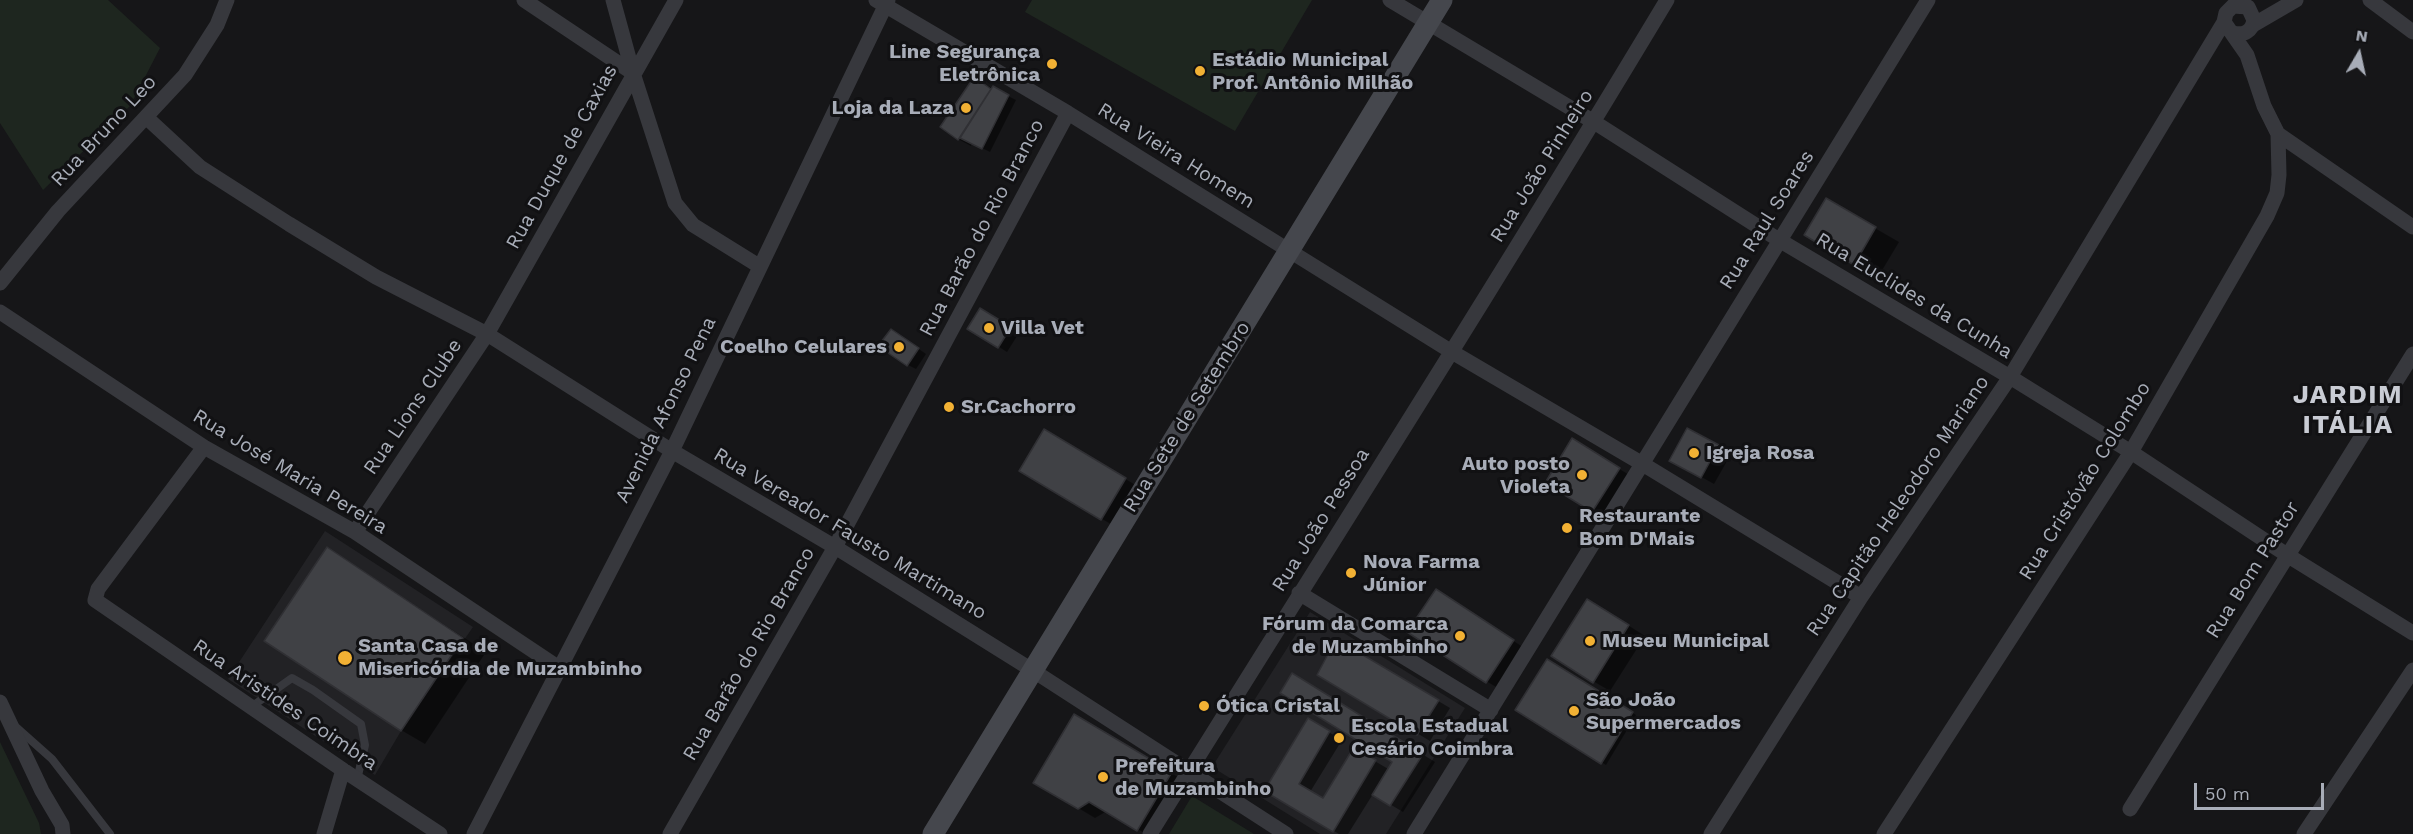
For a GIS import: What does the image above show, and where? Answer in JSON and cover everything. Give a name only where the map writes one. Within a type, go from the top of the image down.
[{"type":"main road","name":"Rua Sete de Setembro","points":[[933,834],[1442,0]]},
{"type":"street","name":"Rua Bruno Leo","points":[[0,283],[58,211],[185,75],[217,25],[227,0]]},
{"type":"street","points":[[524,0],[633,73]]},
{"type":"street","points":[[613,0],[633,73],[675,203],[693,225],[759,266]]},
{"type":"street","name":"Rua Duque de Caxias","points":[[487,334],[676,0]]},
{"type":"street","name":"Rua Euclides da Cunha","points":[[1390,0],[1594,122],[1779,240],[2010,377],[2413,633]]},
{"type":"street","name":"Rua João Pinheiro","points":[[1452,352],[1667,0]]},
{"type":"street","name":"Rua Raul Soares","points":[[1414,834],[1928,0]]},
{"type":"street","name":"Rua Capitão Heleodoro Mariano","points":[[1711,834],[1861,597],[2010,377],[2211,45],[2239,14],[2275,12],[2296,0]]},
{"type":"street","points":[[2370,0],[2413,32]]},
{"type":"street","name":"Rua Vieira Homem","points":[[883,2],[1068,113],[1452,352],[1641,463],[1861,597]]},
{"type":"street","name":"Avenida Afonso Pena","points":[[474,834],[672,451],[883,2]]},
{"type":"street","points":[[2239,14],[2247,55],[2264,106],[2278,134],[2413,227]]},
{"type":"street","name":"Rua Barão do Rio Branco","points":[[670,834],[835,547],[1068,113]]},
{"type":"street","name":"Rua Vereador Fausto Martimano","points":[[147,118],[209,173],[376,276],[487,334],[672,451],[835,547],[1032,670],[1286,834]]},
{"type":"street","name":"Rua Cristóvão Colombo","points":[[1884,834],[2131,452],[2267,216],[2277,193],[2278,134]]},
{"type":"street","name":"Rua José Maria Pereira","points":[[0,312],[204,447],[355,532],[559,668]]},
{"type":"street","name":"Rua Lions Clube","points":[[355,532],[487,334]]},
{"type":"street","name":"Rua João Pessoa","points":[[1150,834],[1452,352]]},
{"type":"street","name":"Rua Bom Pastor","points":[[2130,809],[2413,354]]},
{"type":"street","name":"Rua Aristides Coimbra","points":[[204,447],[98,589],[95,600],[357,780],[440,834]]},
{"type":"street","points":[[1299,593],[1491,710]]},
{"type":"street","points":[[2304,834],[2413,670]]},
{"type":"street","points":[[0,702],[62,829]]},
{"type":"street","points":[[324,834],[343,770]]},
{"type":"lane","points":[[251,707],[263,701],[292,678],[362,723],[365,745],[357,780]]},
{"type":"lane","points":[[9,719],[52,759],[110,834]]},
{"type":"shaded area","points":[[0,0],[108,0],[160,48],[130,106],[43,190],[0,123]]},
{"type":"shaded area","name":"Estádio Municipal Prof. Antônio Milhão","points":[[1032,0],[1312,0],[1235,131],[1025,12]]},
{"type":"shaded area","name":"Santa Casa de Misericórdia de Muzambinho","points":[[325,531],[473,627],[401,731],[375,775],[228,679]]},
{"type":"shaded area","name":"Escola Estadual Cesário Coimbra","points":[[1310,612],[1465,708],[1386,834],[1320,834],[1212,767]]},
{"type":"shaded area","points":[[0,742],[39,823],[41,834],[0,834]]},
{"type":"shaded area","points":[[1192,796],[1254,834],[1169,834]]},
{"type":"building","name":"Loja da Laza","points":[[974,77],[991,89],[958,140],[940,127]]},
{"type":"building","points":[[993,86],[1009,95],[982,149],[960,138]]},
{"type":"building","points":[[1826,198],[1876,227],[1854,265],[1804,235]]},
{"type":"building","name":"Villa Vet","points":[[980,308],[1011,327],[998,348],[967,329]]},
{"type":"building","name":"Coelho Celulares","points":[[891,329],[919,348],[907,366],[878,346]]},
{"type":"building","name":"Igreja Rosa","points":[[1687,428],[1719,445],[1701,478],[1669,461]]},
{"type":"building","points":[[1044,429],[1126,478],[1101,520],[1019,471]]},
{"type":"building","name":"Auto posto Violeta","points":[[1572,438],[1620,468],[1592,512],[1545,483]]},
{"type":"building","points":[[327,547],[463,638],[401,731],[264,641]]},
{"type":"building","name":"Fórum da Comarca de Muzambinho","points":[[1436,589],[1514,640],[1486,683],[1407,632]]},
{"type":"building","name":"Museu Municipal","points":[[1587,599],[1629,625],[1593,683],[1551,656]]},
{"type":"building","points":[[1336,639],[1439,700],[1417,735],[1317,675]]},
{"type":"building","name":"São João Supermercados","points":[[1547,659],[1633,712],[1601,764],[1515,710]]},
{"type":"building","points":[[1292,673],[1423,754],[1390,806],[1372,795],[1392,762],[1280,693]]},
{"type":"building","name":"Prefeitura de Muzambinho","points":[[1074,714],[1172,772],[1137,831],[1089,802],[1078,809],[1033,783]]},
{"type":"building","points":[[1308,718],[1330,731],[1299,784],[1323,798],[1354,747],[1376,760],[1333,832],[1264,791]]},
{"type":"place","name":"Line Segurança Eletrônica","points":[[1052,64]]},
{"type":"place","name":"Estádio Municipal Prof. Antônio Milhão","points":[[1200,71]]},
{"type":"place","name":"Loja da Laza","points":[[966,108]]},
{"type":"place","name":"Villa Vet","points":[[989,328]]},
{"type":"place","name":"Coelho Celulares","points":[[899,347]]},
{"type":"place","name":"Sr.Cachorro","points":[[949,407]]},
{"type":"place","name":"Igreja Rosa","points":[[1694,453]]},
{"type":"place","name":"Auto posto Violeta","points":[[1582,475]]},
{"type":"place","name":"Restaurante Bom D'Mais","points":[[1567,528]]},
{"type":"place","name":"Nova Farma Júnior","points":[[1351,573]]},
{"type":"place","name":"Fórum da Comarca de Muzambinho","points":[[1460,636]]},
{"type":"place","name":"Museu Municipal","points":[[1590,641]]},
{"type":"place","name":"Santa Casa de Misericórdia de Muzambinho","points":[[345,658]]},
{"type":"place","name":"Ótica Cristal","points":[[1204,706]]},
{"type":"place","name":"São João Supermercados","points":[[1574,711]]},
{"type":"place","name":"Escola Estadual Cesário Coimbra","points":[[1339,738]]},
{"type":"place","name":"Prefeitura de Muzambinho","points":[[1103,777]]},
{"type":"district","name":"JARDIM ITÁLIA","points":[[2348,410]]}]
